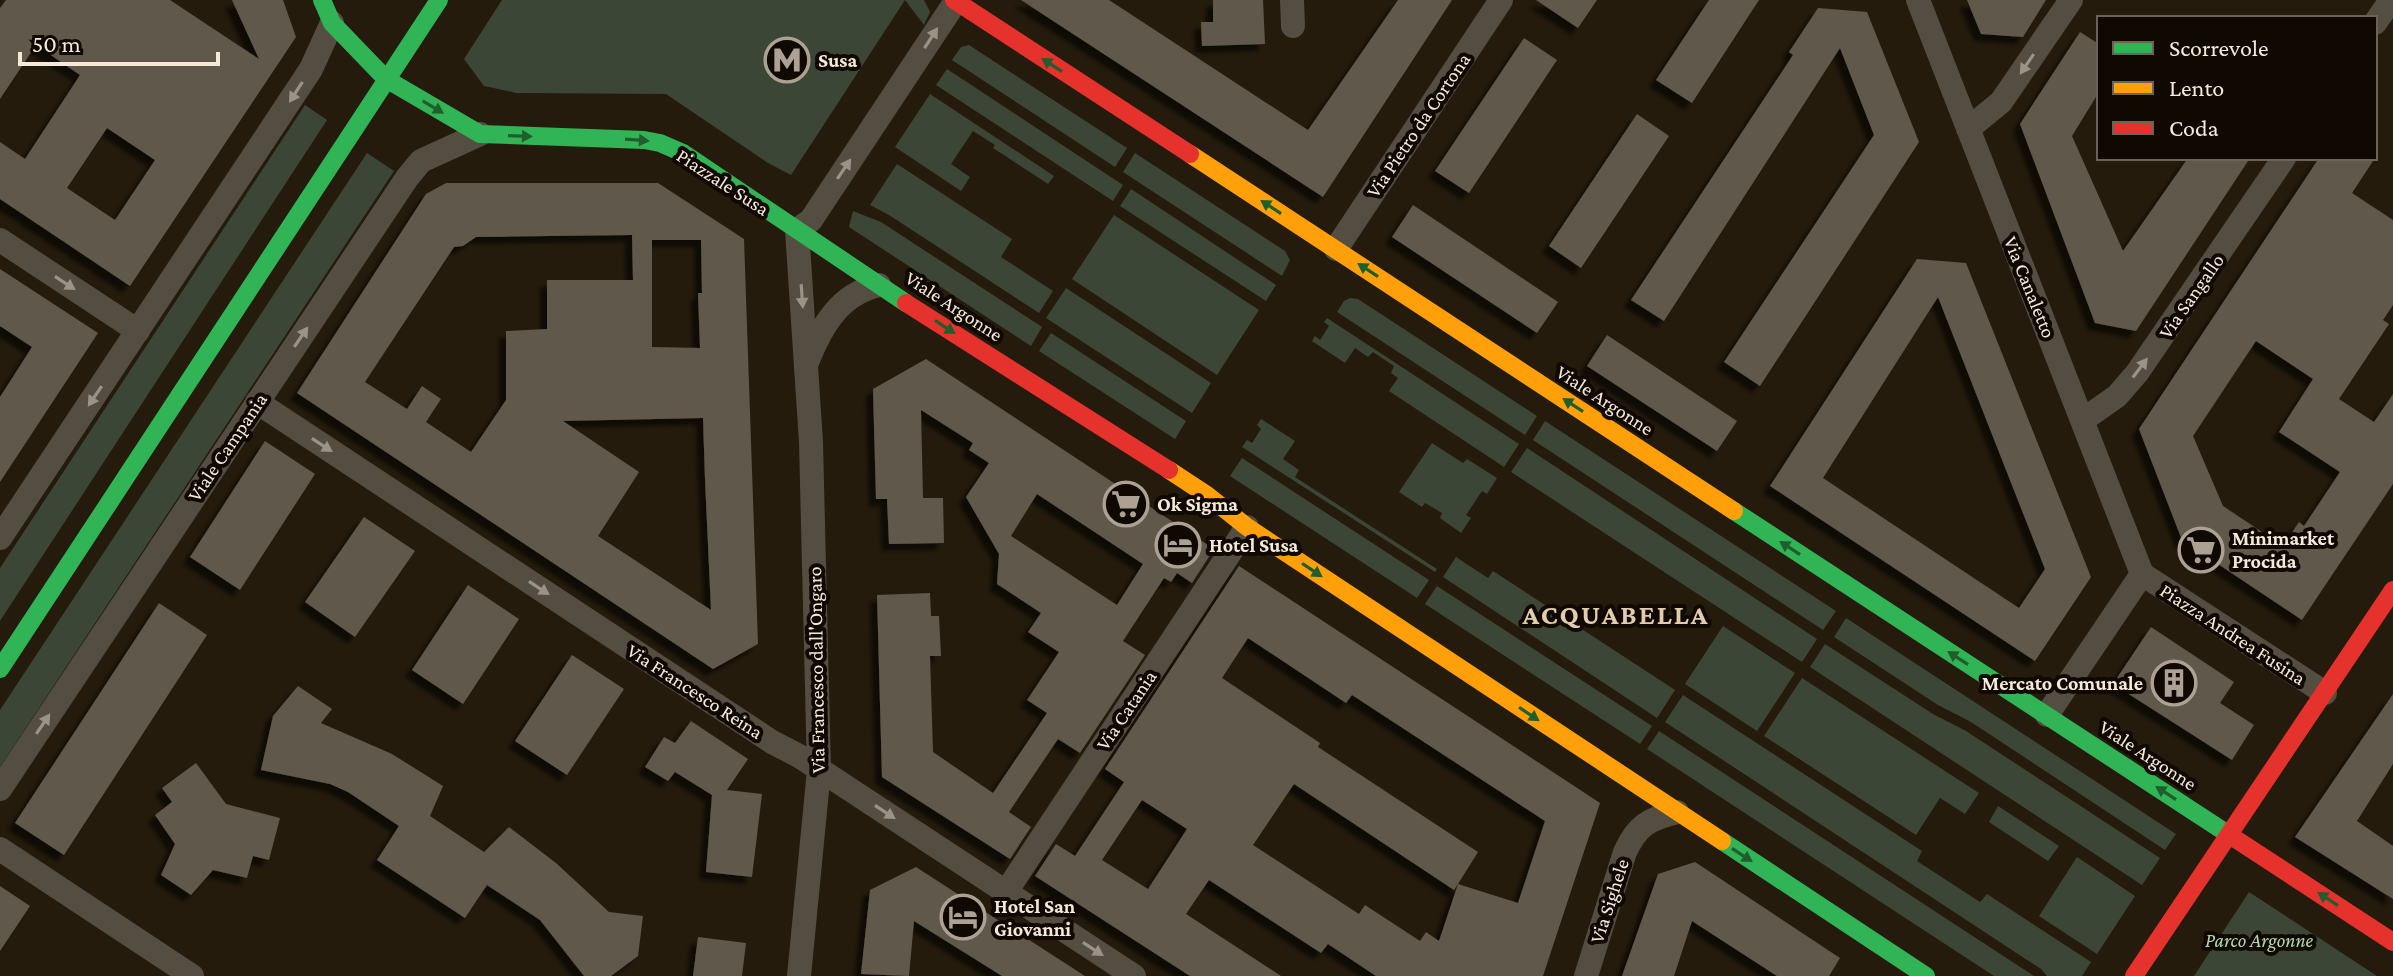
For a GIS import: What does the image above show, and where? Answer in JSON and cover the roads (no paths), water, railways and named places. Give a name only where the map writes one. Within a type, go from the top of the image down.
[{"type":"street","name":"Piazzale Susa","points":[[322,0],[332,23],[386,79],[480,134],[660,143],[683,153],[797,230]]},
{"type":"street","points":[[0,669],[439,0]]},
{"type":"street","points":[[1292,0],[1293,26]]},
{"type":"street","name":"Via Pietro da Cortona","points":[[1336,249],[1501,0]]},
{"type":"street","name":"Via Canaletto","points":[[1918,0],[2142,574]]},
{"type":"street","points":[[1968,129],[2001,102],[2071,0]]},
{"type":"street","points":[[2377,20],[2391,0]]},
{"type":"street","points":[[797,230],[811,220],[955,1]]},
{"type":"street","name":"Viale Argonne","points":[[955,1],[2393,942]]},
{"type":"street","points":[[0,538],[311,69],[332,23]]},
{"type":"street","name":"Viale Campania","points":[[0,789],[421,161],[480,134]]},
{"type":"street","name":"Via Sangallo","points":[[2083,420],[2117,396],[2137,373],[2283,160]]},
{"type":"street","name":"Viale Argonne","points":[[797,230],[1207,495],[1247,527],[1926,976]]},
{"type":"street","name":"Via Francesco dall'Ongaro","points":[[797,230],[807,362],[819,770],[799,976]]},
{"type":"street","points":[[0,240],[138,331]]},
{"type":"street","name":"Via Francesco dall'Ongaro","points":[[807,362],[818,335],[831,315],[862,289],[879,285]]},
{"type":"street","name":"Via Francesco Reina","points":[[257,402],[772,742],[1134,976]]},
{"type":"street","name":"Via Catania","points":[[1006,892],[1247,527]]},
{"type":"street","name":"Piazza Andrea Fusina","points":[[2047,715],[2142,574],[2325,693],[2231,835]]},
{"type":"street","points":[[2325,693],[2393,590]]},
{"type":"street","name":"Via Sighele","points":[[1586,976],[1633,835],[1650,820],[1677,812]]},
{"type":"street","points":[[2134,976],[2231,835]]},
{"type":"street","points":[[0,849],[192,976]]},
{"type":"place","name":"Susa","points":[[787,60]]},
{"type":"place","name":"Ok Sigma","points":[[1126,504]]},
{"type":"place","name":"Hotel Susa","points":[[1178,545]]},
{"type":"place","name":"Minimarket Procida","points":[[2201,550]]},
{"type":"place","name":"Mercato Comunale","points":[[2174,683]]},
{"type":"place","name":"Hotel San Giovanni","points":[[963,917]]},
{"type":"district","name":"ACQUABELLA","points":[[1616,614]]},
{"type":"park label","name":"Parco Argonne","points":[[2259,940]]}]
